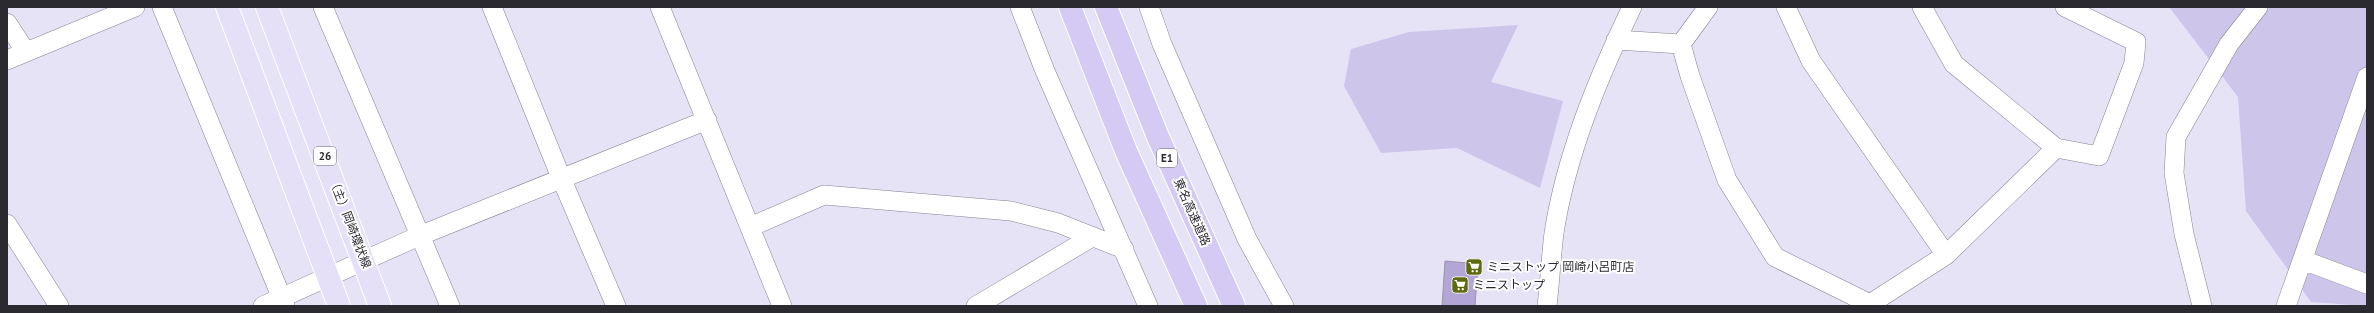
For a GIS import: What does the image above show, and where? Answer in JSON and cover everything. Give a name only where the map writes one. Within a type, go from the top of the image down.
[{"type":"highway","points":[[1070,7],[1126,151],[1196,306]]},
{"type":"highway","name":"東名高速道路","points":[[1106,7],[1158,137],[1234,306]]},
{"type":"main road","points":[[227,7],[339,306]]},
{"type":"main road","name":"（主）岡崎環状線","points":[[267,7],[365,261],[380,306]]},
{"type":"street","points":[[7,60],[135,7]]},
{"type":"street","points":[[162,7],[283,302]]},
{"type":"street","points":[[323,7],[450,306]]},
{"type":"street","points":[[492,7],[562,180],[616,306]]},
{"type":"street","points":[[660,7],[782,306]]},
{"type":"street","points":[[1020,7],[1045,71],[1148,306]]},
{"type":"street","points":[[1149,7],[1162,44],[1247,239],[1284,306]]},
{"type":"street","points":[[1547,306],[1554,233],[1569,171],[1588,107],[1616,40],[1632,7]]},
{"type":"street","points":[[1681,44],[1708,7]]},
{"type":"street","points":[[1786,7],[1812,61],[1946,254]]},
{"type":"street","points":[[1922,7],[1954,64],[2056,148],[2099,156],[2134,63],[2136,42],[2065,7]]},
{"type":"street","points":[[2202,306],[2184,234],[2174,173],[2176,137],[2229,44],[2258,7]]},
{"type":"street","points":[[7,23],[26,52]]},
{"type":"street","points":[[1616,40],[1681,44]]},
{"type":"street","points":[[1681,44],[1690,76],[1726,180],[1775,257],[1870,304],[1946,254],[2056,148]]},
{"type":"street","points":[[2286,306],[2304,260],[2366,83]]},
{"type":"street","points":[[263,306],[283,302],[329,277],[419,236],[562,180],[707,120]]},
{"type":"street","points":[[750,227],[824,195],[1011,211],[1058,223],[1124,249]]},
{"type":"street","points":[[7,224],[59,306]]},
{"type":"street","points":[[976,306],[1092,237]]},
{"type":"street","points":[[2304,260],[2367,284]]},
{"type":"shaded area","points":[[2169,7],[2367,7],[2367,306],[2311,302],[2246,211],[2238,97]]},
{"type":"shaded area","points":[[1518,25],[1491,82],[1563,101],[1540,188],[1457,148],[1381,153],[1344,86],[1351,49],[1409,32]]},
{"type":"building","name":"ミニストップ","points":[[1445,261],[1478,264],[1475,306],[1442,306]]},
{"type":"place","name":"ミニストップ 岡崎小呂町店","points":[[1474,267]]},
{"type":"place","name":"ミニストップ","points":[[1460,285]]}]
